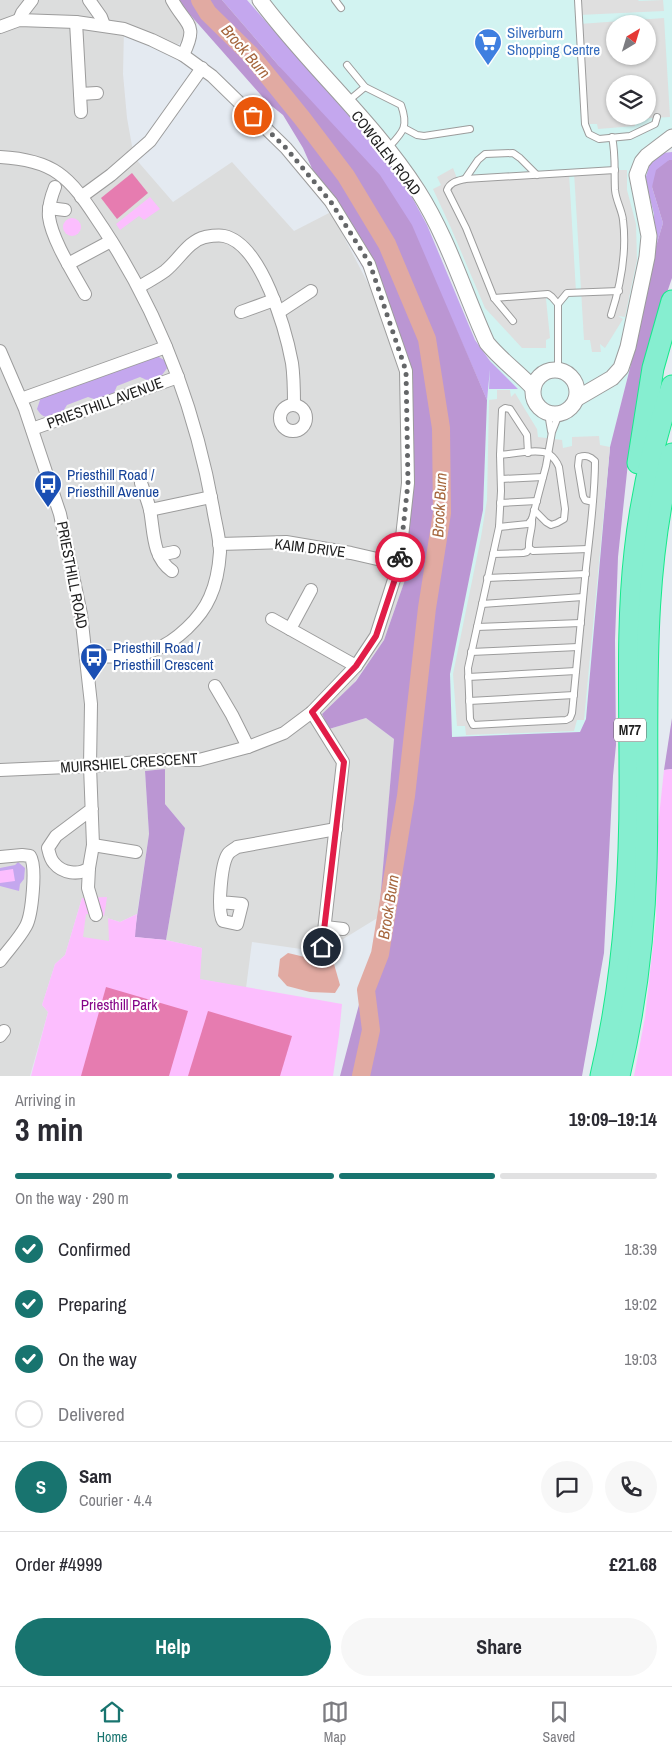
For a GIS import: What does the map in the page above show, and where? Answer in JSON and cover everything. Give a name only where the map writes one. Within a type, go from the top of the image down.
[{"type":"highway","points":[[640,596],[632,513],[639,455],[654,368],[672,300]]},
{"type":"highway","name":"M77","points":[[619,1076],[638,966],[644,887],[647,648],[635,552],[645,488],[662,417],[672,386]]},
{"type":"highway","name":"M77","points":[[601,1076],[618,980],[628,888],[640,596],[672,454]]},
{"type":"highway","points":[[640,596],[672,520]]},
{"type":"street","points":[[19,20],[32,0]]},
{"type":"street","points":[[89,0],[101,17],[104,25]]},
{"type":"street","points":[[172,0],[187,22],[191,33],[190,41],[183,55]]},
{"type":"street","name":"COWGLEN ROAD","points":[[266,2],[387,149],[418,192],[442,236],[487,343],[497,355],[517,371],[537,382]]},
{"type":"street","name":"MUIRSHIEL CRESCENT","points":[[0,27],[19,20],[76,22],[124,29],[143,36],[183,55],[202,68],[286,148],[331,202],[370,264],[406,371],[408,483],[400,564],[376,636],[356,666],[312,712],[284,733],[248,747],[199,760],[164,760],[0,770]]},
{"type":"street","points":[[76,22],[81,112]]},
{"type":"street","points":[[81,196],[111,175],[150,142],[202,68]]},
{"type":"street","points":[[80,94],[97,93]]},
{"type":"street","points":[[576,399],[612,378],[621,368],[628,347],[647,257],[649,236],[637,175],[642,162],[655,149],[672,137]]},
{"type":"street","points":[[655,149],[672,147]]},
{"type":"street","points":[[0,157],[14,157],[39,163],[58,172],[81,196],[111,241],[139,288],[166,347],[187,400],[201,447],[211,497],[220,551],[211,596],[202,612],[188,628],[155,650],[109,657],[86,656]]},
{"type":"street","points":[[55,187],[49,208],[51,226],[68,264],[85,294]]},
{"type":"street","points":[[49,208],[65,210]]},
{"type":"street","points":[[139,288],[165,271],[192,244],[206,237],[225,236],[242,247],[253,259],[263,275],[279,312],[292,363],[294,405]]},
{"type":"street","points":[[68,264],[111,241]]},
{"type":"street","points":[[279,312],[311,292]]},
{"type":"street","points":[[241,312],[274,300]]},
{"type":"street","name":"PRIESTHILL AVENUE","points":[[21,399],[166,347]]},
{"type":"street","name":"PRIESTHILL ROAD","points":[[0,351],[21,399],[60,514],[81,614],[91,704],[90,766],[93,845],[88,888],[96,915]]},
{"type":"street","points":[[558,370],[569,375],[576,383],[578,394],[573,406],[567,411],[554,414],[542,410],[535,401],[537,382],[546,372],[558,370]]},
{"type":"street","name":"PRIESTHILL AVENUE","points":[[32,429],[178,377]]},
{"type":"street","points":[[576,383],[600,386]]},
{"type":"street","points":[[141,483],[150,510],[153,535],[159,555],[166,567],[172,571]]},
{"type":"street","points":[[150,510],[211,497]]},
{"type":"street","name":"KAIM DRIVE","points":[[219,544],[286,542],[351,553],[400,564]]},
{"type":"street","points":[[159,555],[174,552]]},
{"type":"street","points":[[290,629],[311,590]]},
{"type":"street","points":[[272,619],[356,666]]},
{"type":"street","points":[[215,686],[248,747]]},
{"type":"street","points":[[312,712],[344,762],[322,949]]},
{"type":"street","points":[[89,868],[85,871],[70,872],[61,869],[52,862],[48,848],[56,836],[92,809]]},
{"type":"street","points":[[220,902],[223,866],[228,854],[238,847],[336,829]]},
{"type":"street","points":[[93,845],[136,852]]},
{"type":"street","points":[[0,857],[30,856],[33,860],[34,872],[27,925],[0,961]]},
{"type":"street","points":[[326,927],[343,929]]},
{"type":"lane","points":[[335,0],[341,8]]},
{"type":"lane","points":[[578,0],[586,129],[593,137],[599,139],[635,134],[654,124],[657,117]]},
{"type":"lane","points":[[347,65],[366,87],[402,105],[406,119],[404,130],[387,149]]},
{"type":"lane","points":[[347,102],[366,87]]},
{"type":"lane","points":[[404,130],[424,136],[470,128]]},
{"type":"lane","points":[[612,137],[615,152],[615,193],[623,218],[625,241],[619,290],[612,315]]},
{"type":"lane","points":[[465,179],[478,160],[485,154],[513,153],[537,175]]},
{"type":"lane","points":[[513,320],[494,298],[466,228],[447,190],[452,183],[465,179],[615,170]]},
{"type":"lane","points":[[558,304],[567,293],[619,290]]},
{"type":"lane","points":[[494,298],[548,294],[552,296],[558,304],[558,370]]},
{"type":"lane","points":[[528,453],[527,435],[510,409],[505,408],[502,410],[499,527],[468,668],[470,720],[473,725],[566,720],[570,718],[574,695],[593,502],[595,461],[591,456],[585,455],[579,457],[578,466],[583,496],[585,500],[593,502]]},
{"type":"lane","points":[[493,554],[523,553],[527,552],[529,548],[533,527],[532,519],[549,454],[554,414]]},
{"type":"lane","points":[[552,432],[554,414]]},
{"type":"lane","points":[[500,455],[540,452],[549,454],[556,461],[559,467],[565,510],[564,519],[551,525],[534,510]]},
{"type":"lane","points":[[500,479],[544,478]]},
{"type":"lane","points":[[500,503],[537,501]]},
{"type":"lane","points":[[499,527],[528,524],[532,519]]},
{"type":"lane","points":[[529,548],[533,551],[588,549]]},
{"type":"lane","points":[[487,578],[586,574]]},
{"type":"lane","points":[[482,604],[583,598]]},
{"type":"lane","points":[[477,627],[581,623]]},
{"type":"lane","points":[[471,652],[578,647]]},
{"type":"lane","points":[[468,676],[576,671]]},
{"type":"lane","points":[[469,701],[574,695]]},
{"type":"shaded area","points":[[0,0],[177,0],[197,23],[178,45],[138,29],[124,29],[123,74],[127,118],[134,157],[173,202],[232,162],[294,231],[331,212],[374,295],[402,377],[412,486],[406,577],[384,640],[353,684],[322,714],[329,729],[366,718],[394,739],[379,917],[322,952],[252,942],[246,988],[199,979],[202,948],[166,940],[185,828],[165,804],[165,770],[145,771],[149,834],[137,914],[120,922],[104,917],[82,898],[65,955],[55,964],[42,1005],[48,1012],[30,1076],[0,1076]]},
{"type":"shaded area","points":[[177,0],[222,0],[279,66],[380,175],[412,225],[487,400],[483,510],[450,674],[452,737],[580,732],[586,719],[610,447],[630,368],[654,253],[663,223],[652,187],[656,170],[669,160],[672,160],[672,278],[660,313],[630,444],[618,557],[615,640],[616,745],[604,953],[582,1076],[340,1076],[377,937],[394,739],[366,718],[329,729],[322,714],[356,681],[384,640],[406,577],[412,486],[402,377],[370,280],[331,212],[303,148],[283,115],[268,103]]},
{"type":"shaded area","points":[[222,0],[247,0],[372,142],[405,184],[427,225],[475,340],[490,361],[518,389],[489,389],[490,369],[487,400],[452,320],[279,66]]},
{"type":"shaded area","points":[[269,0],[672,0],[672,148],[660,155],[645,180],[654,214],[654,253],[630,368],[610,447],[586,719],[580,732],[452,738],[450,674],[483,510],[487,400],[490,361],[495,342],[451,238],[419,179],[344,86]]},
{"type":"shaded area","points":[[578,0],[663,0],[664,11],[579,15]]},
{"type":"shaded area","points":[[664,18],[670,117],[656,118],[656,75],[606,75],[606,125],[635,126],[598,129],[597,124],[585,124],[579,24],[606,22],[606,65],[656,65],[656,19]]},
{"type":"shaded area","points":[[672,152],[672,160],[669,160],[652,187],[663,223],[654,253],[654,214],[645,180],[650,163],[663,153]]},
{"type":"shaded area","points":[[453,168],[458,181],[569,173],[576,292],[567,293],[558,304],[548,295],[546,299],[550,338],[546,340],[546,348],[522,348],[485,308],[433,189],[441,185],[437,177]]},
{"type":"shaded area","points":[[627,170],[627,190],[636,224],[637,260],[625,317],[618,316],[623,319],[605,348],[600,344],[601,352],[592,352],[590,340],[584,340],[574,172]]},
{"type":"shaded area","points":[[157,356],[166,361],[168,367],[162,375],[149,381],[140,377],[117,386],[113,395],[97,400],[88,397],[67,405],[62,413],[51,417],[45,417],[37,409],[41,397]]},
{"type":"shaded area","points":[[497,390],[510,390],[511,397],[515,393],[537,429],[538,437],[562,440],[563,448],[572,446],[572,437],[599,436],[600,445],[610,447],[584,720],[577,720],[574,731],[466,735],[465,726],[457,726],[453,674],[487,500],[489,400],[497,399]]},
{"type":"shaded area","points":[[672,718],[672,769],[664,770]]},
{"type":"shaded area","points":[[165,769],[165,804],[185,828],[166,940],[134,937],[149,834],[145,771]]},
{"type":"shaded area","points":[[18,862],[25,868],[24,879],[20,884],[19,891],[0,886],[0,868],[15,865]]},
{"type":"shaded area","points":[[86,914],[108,916],[109,941],[83,937]]},
{"type":"shaded area","points":[[288,953],[334,964],[340,985],[335,993],[310,992],[287,986],[278,976],[280,959]]},
{"type":"green space","points":[[132,173],[148,193],[117,219],[101,198]]},
{"type":"green space","points":[[150,197],[160,209],[144,220],[139,216],[120,230],[116,224]]},
{"type":"green space","points":[[72,218],[78,221],[81,227],[78,233],[72,236],[66,233],[63,227],[66,221]]},
{"type":"green space","points":[[672,769],[672,1076],[634,1076],[645,1017],[656,919],[658,826],[664,770]]},
{"type":"green space","points":[[13,869],[15,881],[0,883],[0,871]]},
{"type":"green space","name":"Priesthill Park","points":[[107,897],[104,917],[120,922],[137,914],[135,937],[166,940],[202,948],[200,979],[342,1004],[333,1076],[31,1076],[48,1012],[42,1005],[55,964],[65,955],[82,898]]},
{"type":"green space","points":[[106,987],[188,1011],[169,1076],[81,1076]]},
{"type":"green space","points":[[208,1011],[292,1036],[280,1076],[188,1076]]},
{"type":"waterway","name":"Brock Burn","points":[[200,0],[208,13],[250,54],[302,118],[346,176],[387,244],[427,339],[441,428],[442,513],[427,608],[406,796],[380,954],[366,990],[371,1030],[361,1076]]},
{"type":"way so far","points":[[253,116],[286,148],[331,202],[370,264],[406,371],[408,483],[400,557]]},
{"type":"place","name":"Silverburn Shopping Centre","points":[[488,66]]},
{"type":"place","name":"Priesthill Road / Priesthill Avenue","points":[[48,508]]},
{"type":"place","name":"Priesthill Road / Priesthill Crescent","points":[[94,681]]},
{"type":"route","points":[[322,947],[326,927],[344,762],[312,712],[356,666],[376,636],[400,564],[400,557]]}]
